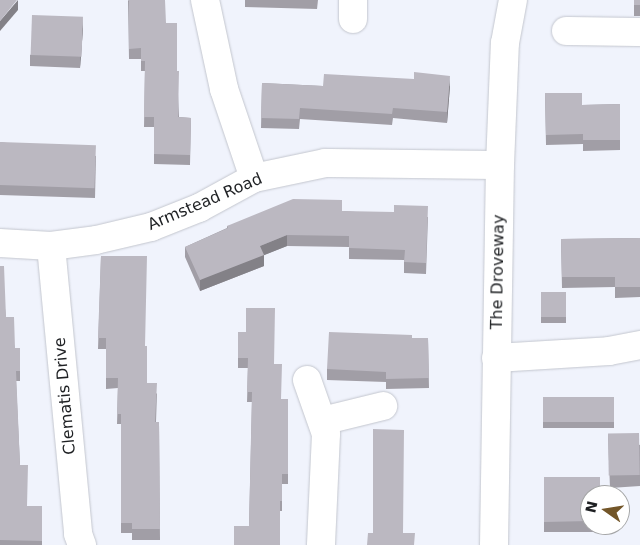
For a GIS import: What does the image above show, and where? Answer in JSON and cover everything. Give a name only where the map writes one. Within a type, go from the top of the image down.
[{"type":"street","points":[[204,0],[224,89],[254,178]]},
{"type":"street","name":"The Droveway","points":[[494,545],[500,164],[505,43],[513,0]]},
{"type":"street","points":[[566,32],[640,32]]},
{"type":"street","name":"Armstead Road","points":[[0,243],[51,246],[96,240],[152,227],[199,208],[254,178],[325,163],[500,164]]},
{"type":"street","name":"Clematis Drive","points":[[51,246],[78,534],[82,545]]},
{"type":"street","points":[[496,358],[609,351],[640,345]]},
{"type":"street","points":[[307,380],[326,434],[321,545]]},
{"type":"street","points":[[322,421],[383,406]]},
{"type":"building","points":[[0,0],[17,0],[0,21]]},
{"type":"building","points":[[129,0],[165,0],[166,23],[177,23],[178,117],[191,118],[190,155],[154,154],[154,117],[144,117],[145,61],[141,61],[141,48],[129,49]]},
{"type":"building","points":[[634,0],[640,0],[640,5],[634,5]]},
{"type":"building","points":[[32,15],[83,17],[82,57],[31,55]]},
{"type":"building","points":[[414,72],[450,76],[447,112],[393,108],[392,114],[300,108],[299,119],[261,118],[262,83],[323,86],[324,74],[414,79]]},
{"type":"building","points":[[545,93],[582,93],[582,105],[620,104],[620,140],[583,140],[583,134],[546,135]]},
{"type":"building","points":[[0,142],[96,145],[94,188],[0,185]]},
{"type":"building","points":[[293,199],[342,200],[342,211],[394,212],[394,205],[428,206],[426,263],[404,262],[405,250],[349,248],[349,236],[287,235],[260,246],[264,255],[200,280],[185,247],[228,228],[227,226]]},
{"type":"building","points":[[640,238],[640,287],[615,287],[615,277],[562,277],[561,239]]},
{"type":"building","points":[[101,256],[147,256],[145,346],[147,346],[147,383],[157,383],[155,422],[159,422],[160,529],[132,529],[132,523],[121,523],[121,414],[117,414],[118,378],[106,378],[106,338],[98,338]]},
{"type":"building","points":[[0,266],[4,266],[6,317],[14,317],[15,348],[20,348],[20,371],[16,371],[20,465],[28,465],[27,506],[42,506],[42,541],[0,540]]},
{"type":"building","points":[[541,292],[566,292],[566,317],[541,317]]},
{"type":"building","points":[[246,308],[275,308],[274,364],[282,364],[281,399],[288,399],[288,474],[282,474],[280,545],[234,545],[234,526],[249,526],[252,392],[247,392],[248,358],[238,358],[238,332],[246,332]]},
{"type":"building","points":[[329,332],[412,335],[412,338],[428,338],[429,378],[386,379],[386,372],[327,369]]},
{"type":"building","points":[[543,397],[614,397],[614,422],[543,422]]},
{"type":"building","points":[[373,429],[404,430],[403,533],[415,533],[414,545],[367,545],[368,533],[373,533]]},
{"type":"building","points":[[639,433],[640,475],[609,476],[608,434]]},
{"type":"building","points":[[544,477],[600,477],[600,485],[580,485],[580,521],[544,522]]}]
